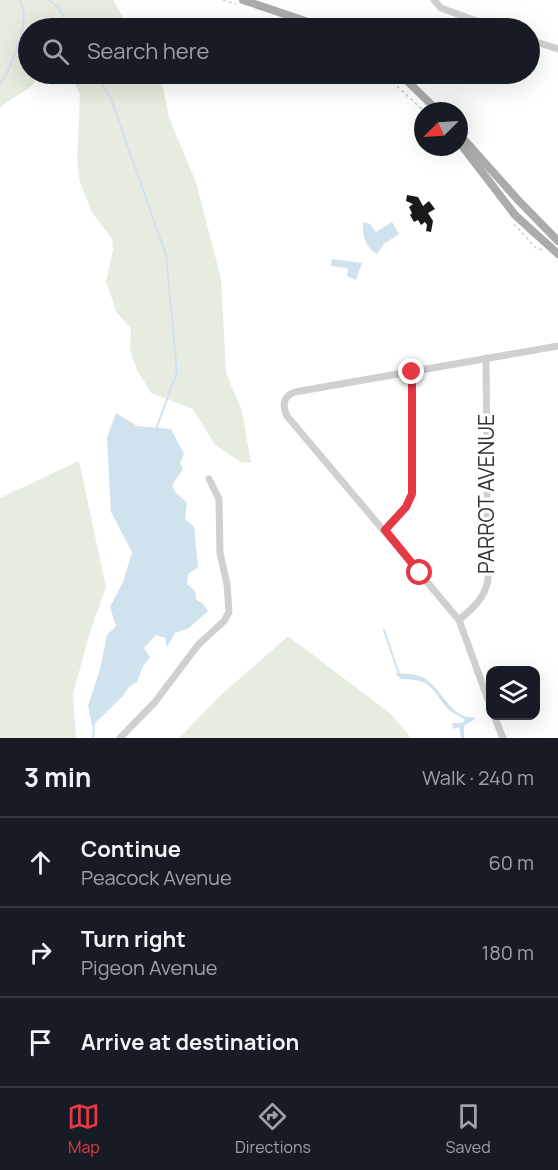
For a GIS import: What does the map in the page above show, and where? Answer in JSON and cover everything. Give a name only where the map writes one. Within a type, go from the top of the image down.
[{"type":"main road","points":[[243,0],[296,18]]},
{"type":"main road","points":[[411,84],[430,102]]},
{"type":"main road","points":[[468,144],[535,219],[558,241]]},
{"type":"main road","points":[[468,154],[515,215],[558,254]]},
{"type":"street","points":[[434,0],[441,8],[468,18]]},
{"type":"street","points":[[540,43],[558,49]]},
{"type":"street","points":[[486,694],[459,620],[287,416],[284,400],[286,396],[295,392],[558,346]]},
{"type":"street","name":"PARROT AVENUE","points":[[459,620],[479,603],[486,591],[488,580],[486,358]]},
{"type":"street","points":[[385,530],[406,507],[412,494],[412,372]]},
{"type":"street","points":[[120,738],[155,702],[198,645],[224,621],[229,612],[227,584],[220,553],[219,499],[209,479]]},
{"type":"street","points":[[496,720],[503,738]]},
{"type":"path","points":[[395,84],[414,102]]},
{"type":"shaded area","points":[[0,0],[113,0],[123,18],[18,18],[18,84],[33,84],[0,107]]},
{"type":"shaded area","points":[[75,84],[162,84],[169,118],[196,182],[221,279],[226,373],[242,411],[251,463],[241,462],[215,445],[193,409],[151,393],[137,370],[130,350],[131,329],[117,313],[106,282],[113,250],[112,239],[92,212],[80,183],[77,161],[80,95]]},
{"type":"shaded area","points":[[79,461],[106,587],[90,632],[73,694],[76,738],[0,738],[0,498]]},
{"type":"shaded area","points":[[288,636],[391,714],[411,738],[179,738],[221,695]]},
{"type":"water","points":[[363,222],[370,224],[376,232],[392,222],[399,234],[384,244],[377,254],[365,240]]},
{"type":"water","points":[[332,259],[362,263],[356,280],[347,276],[348,268],[331,266]]},
{"type":"water","points":[[116,413],[137,426],[171,429],[184,454],[180,463],[183,469],[172,485],[176,493],[187,503],[185,519],[194,527],[198,567],[188,574],[187,584],[195,591],[196,599],[208,611],[189,628],[175,633],[167,647],[165,638],[156,635],[144,648],[150,657],[143,666],[137,682],[129,687],[123,696],[92,726],[88,706],[100,669],[107,635],[116,626],[110,607],[123,582],[132,552],[111,512],[107,438]]},
{"type":"water","points":[[395,673],[421,676],[460,714],[475,717],[464,726],[464,738],[461,738],[459,727],[453,729],[452,723],[462,723],[465,720],[448,709],[429,686],[411,679],[401,679]]},
{"type":"building","points":[[407,195],[418,197],[423,206],[429,201],[435,209],[428,213],[433,221],[431,232],[426,231],[425,222],[421,225],[418,220],[414,222],[409,207],[413,204],[406,201]]},
{"type":"waterway","points":[[20,0],[24,18]]},
{"type":"waterway","points":[[49,0],[59,9],[64,18]]},
{"type":"waterway","points":[[0,84],[18,45]]},
{"type":"waterway","points":[[102,84],[111,99],[166,255],[177,372],[156,429]]},
{"type":"waterway","points":[[384,630],[399,674]]},
{"type":"waterway","points":[[93,738],[94,723]]},
{"type":"route","points":[[412,372],[412,494],[410,502],[385,530],[420,573]]}]
